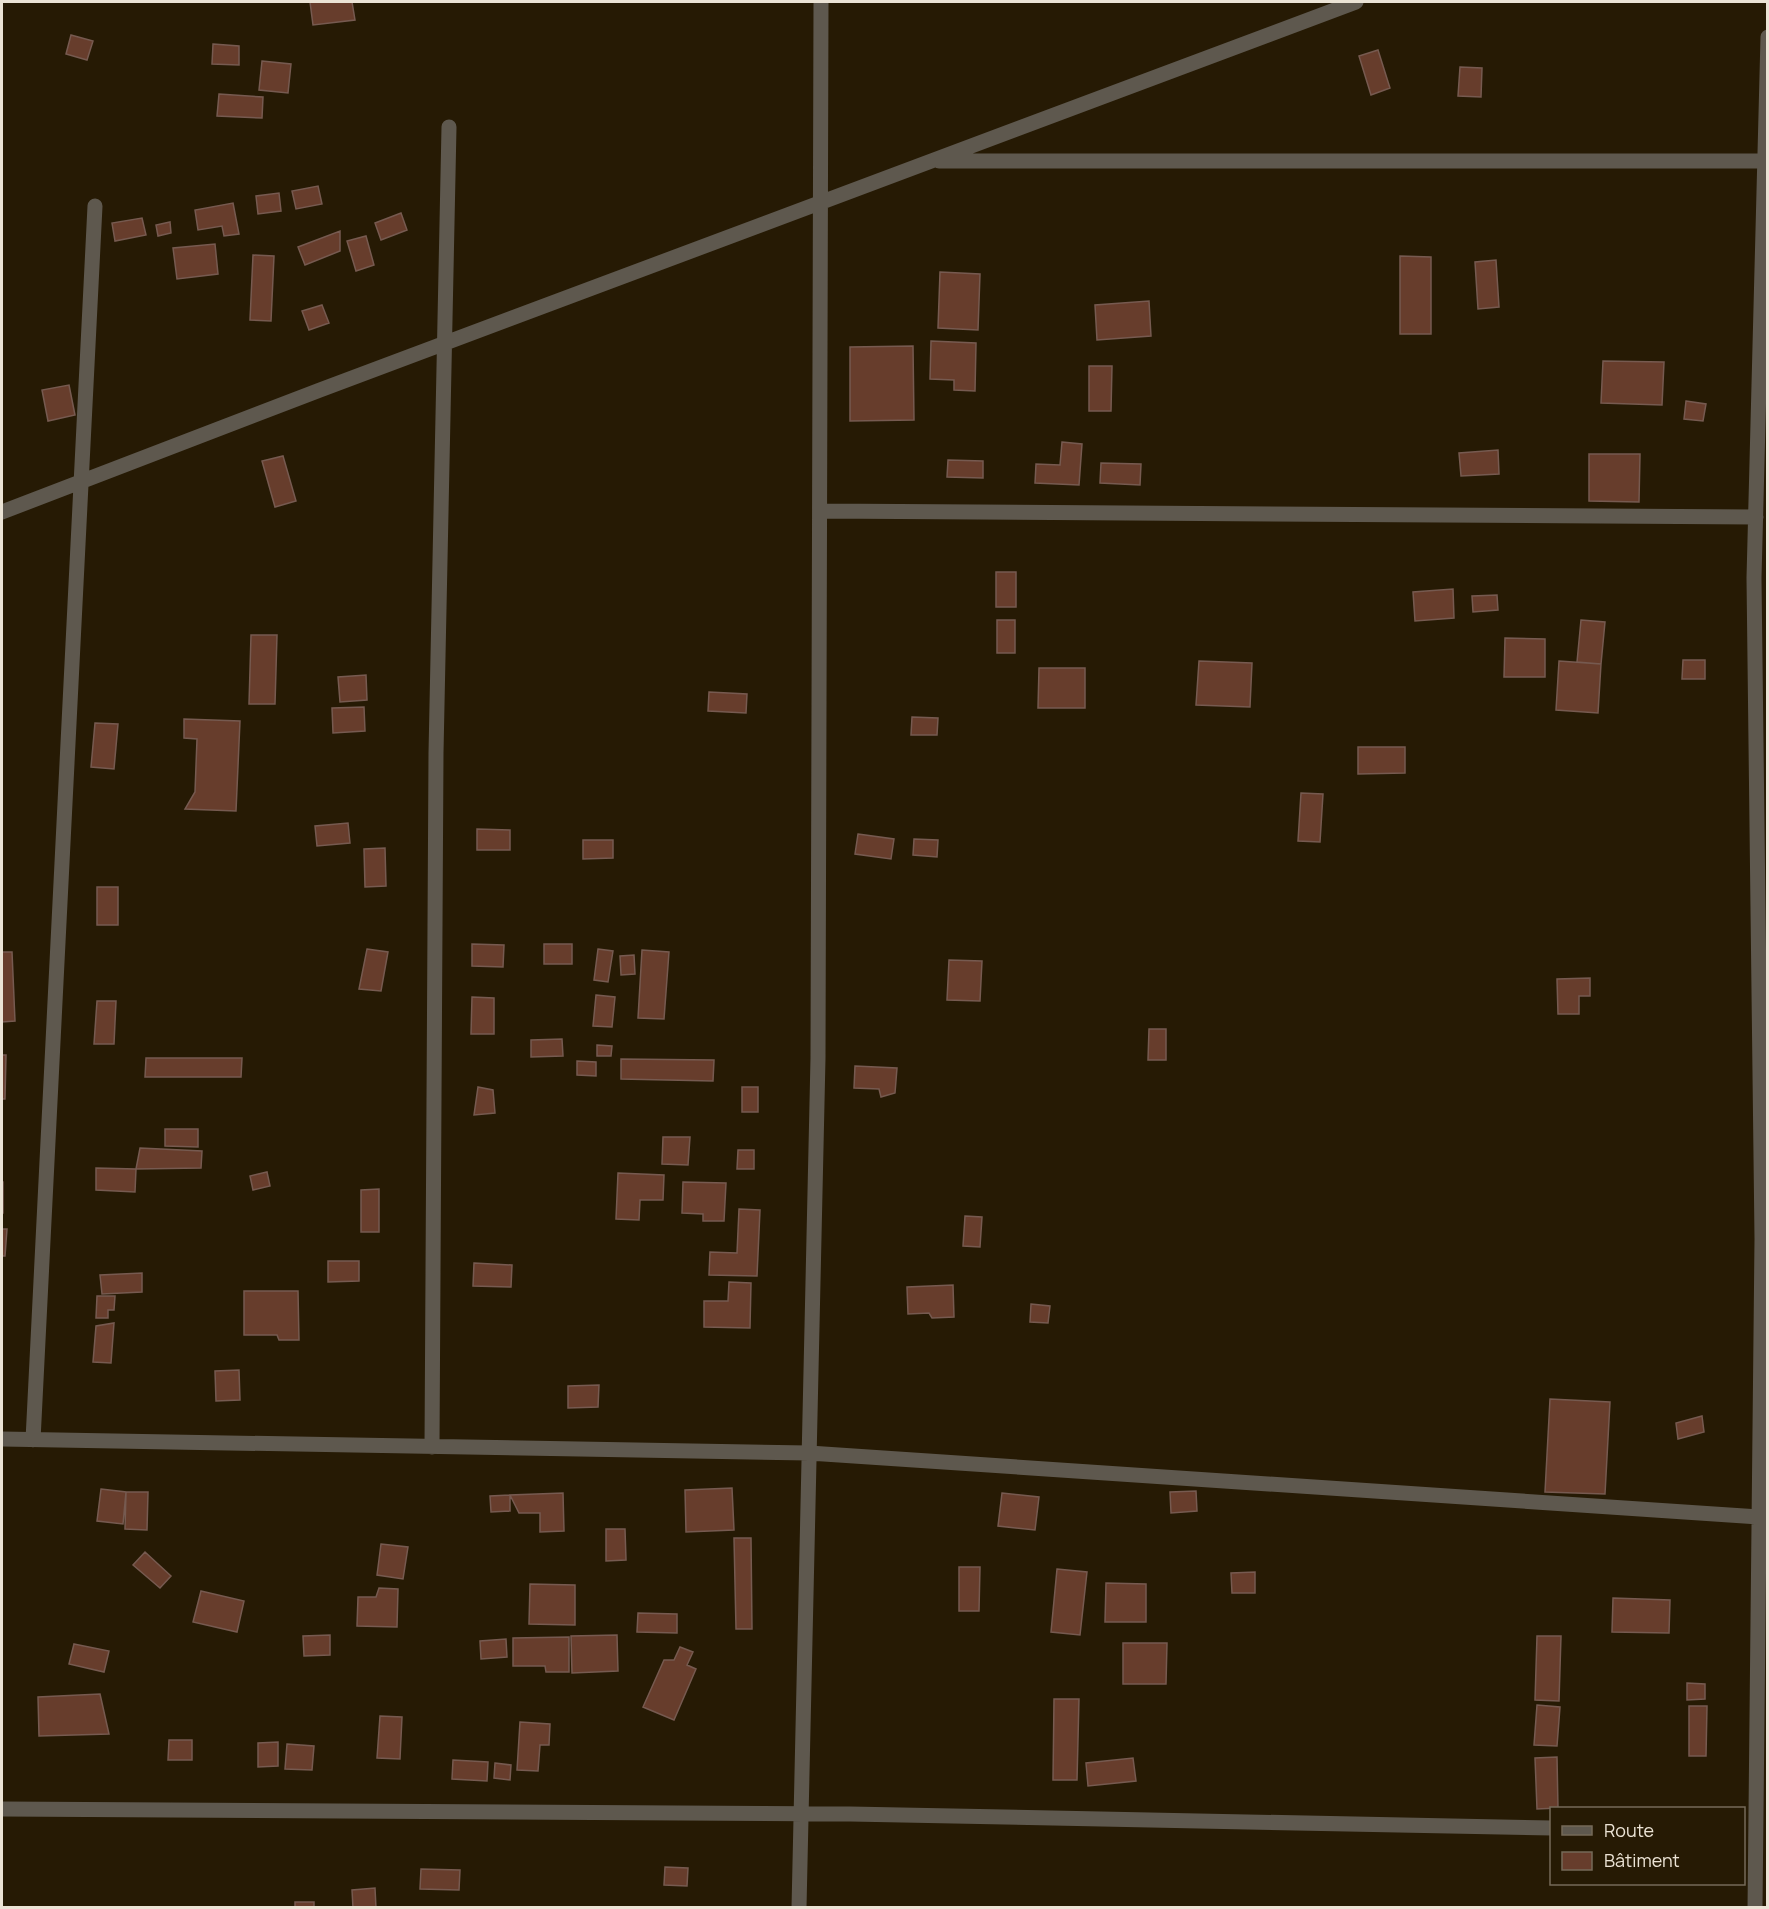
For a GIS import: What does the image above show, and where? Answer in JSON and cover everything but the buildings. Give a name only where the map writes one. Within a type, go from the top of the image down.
[{"type":"street","points":[[799,1908],[818,1046],[821,2]]},
{"type":"street","points":[[2,512],[445,343],[1356,2]]},
{"type":"street","points":[[1755,1908],[1750,1831],[1763,1660],[1759,1517],[1765,1239],[1761,576],[1756,517],[1767,37]]},
{"type":"street","points":[[432,1447],[436,753],[449,127]]},
{"type":"street","points":[[930,161],[1764,161]]},
{"type":"street","points":[[33,1440],[95,206]]},
{"type":"street","points":[[820,511],[1756,517]]},
{"type":"street","points":[[2,1439],[809,1453],[1759,1517]]},
{"type":"street","points":[[2,1809],[801,1814],[1550,1828]]}]
